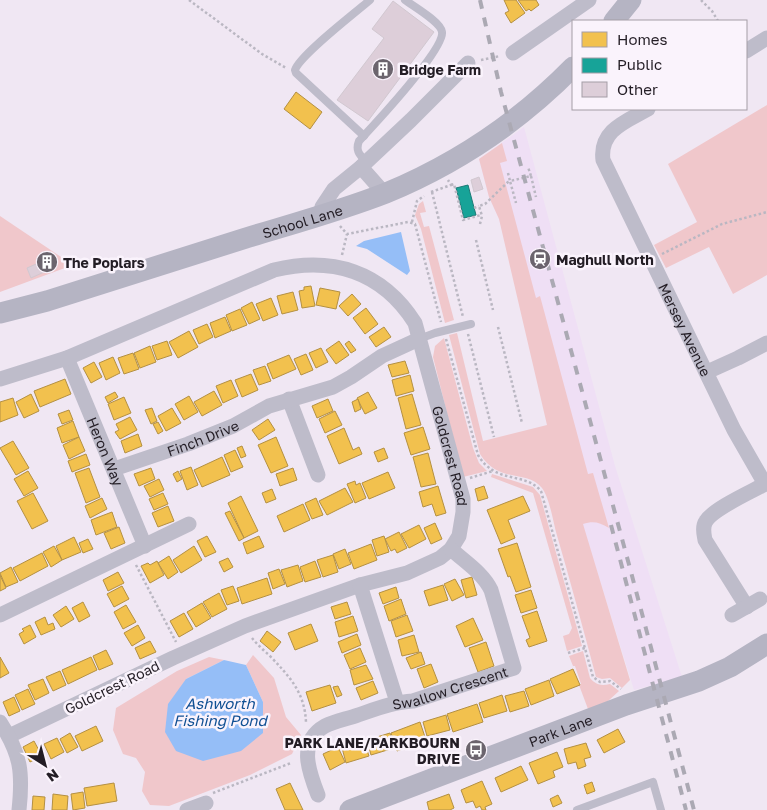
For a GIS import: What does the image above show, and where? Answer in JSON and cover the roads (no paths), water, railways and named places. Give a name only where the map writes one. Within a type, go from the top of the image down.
[{"type":"street","points":[[513,53],[589,0]]},
{"type":"street","points":[[615,20],[631,0]]},
{"type":"street","points":[[747,50],[767,38]]},
{"type":"street","points":[[327,213],[322,207],[334,189],[363,165],[468,63]]},
{"type":"street","name":"School Lane","points":[[0,313],[48,301],[327,213],[384,193],[422,176],[505,127],[535,104],[572,69]]},
{"type":"street","name":"Mersey Avenue","points":[[646,110],[608,134],[603,143],[603,160],[734,430],[766,483]]},
{"type":"street","points":[[363,165],[384,193]]},
{"type":"street","name":"Goldcrest Road","points":[[0,379],[67,358],[274,270],[304,264],[338,266],[366,276],[390,292],[415,323],[463,500],[459,536],[451,549],[440,558],[407,573],[360,585],[244,626],[9,736]]},
{"type":"street","name":"Finch Drive","points":[[114,470],[232,426],[269,406],[333,387],[382,356],[419,339]]},
{"type":"street","points":[[707,372],[767,343]]},
{"type":"street","name":"Heron Way","points":[[67,358],[145,546]]},
{"type":"street","points":[[289,399],[318,475]]},
{"type":"street","points":[[747,607],[705,540],[703,531],[706,520],[715,512],[766,483]]},
{"type":"street","points":[[0,615],[189,524]]},
{"type":"street","name":"Swallow Crescent","points":[[318,795],[298,766],[307,758],[310,744],[319,730],[398,702],[413,701],[514,668],[492,590],[483,577],[451,549]]},
{"type":"street","points":[[360,585],[398,702]]},
{"type":"street","points":[[732,616],[760,598]]},
{"type":"street","name":"Park Lane","points":[[350,810],[633,702],[699,681],[730,667],[767,644]]},
{"type":"street","points":[[0,722],[20,760],[22,789],[19,810]]},
{"type":"lane","points":[[364,136],[295,70],[299,62],[370,0]]},
{"type":"lane","points":[[363,165],[356,147],[359,141],[397,100],[424,66],[443,34],[440,26],[405,0]]},
{"type":"lane","points":[[419,339],[435,332],[471,324]]},
{"type":"lane","points":[[577,810],[652,782],[661,810]]},
{"type":"water","points":[[401,232],[410,271],[407,275],[367,249],[356,246],[364,241]]},
{"type":"water","name":"Ashworth Fishing Pond","points":[[224,660],[246,665],[263,702],[263,733],[241,751],[203,761],[176,751],[165,732],[168,704],[186,679]]},
{"type":"railway","points":[[480,0],[501,92],[694,810]]},
{"type":"railway","points":[[611,525],[686,810]]},
{"type":"place","name":"Bridge Farm","points":[[383,69]]},
{"type":"place","name":"Maghull North","points":[[540,259]]},
{"type":"place","name":"The Poplars","points":[[47,262]]},
{"type":"place","name":"PARK LANE/PARKBOURN DRIVE","points":[[476,750]]}]
